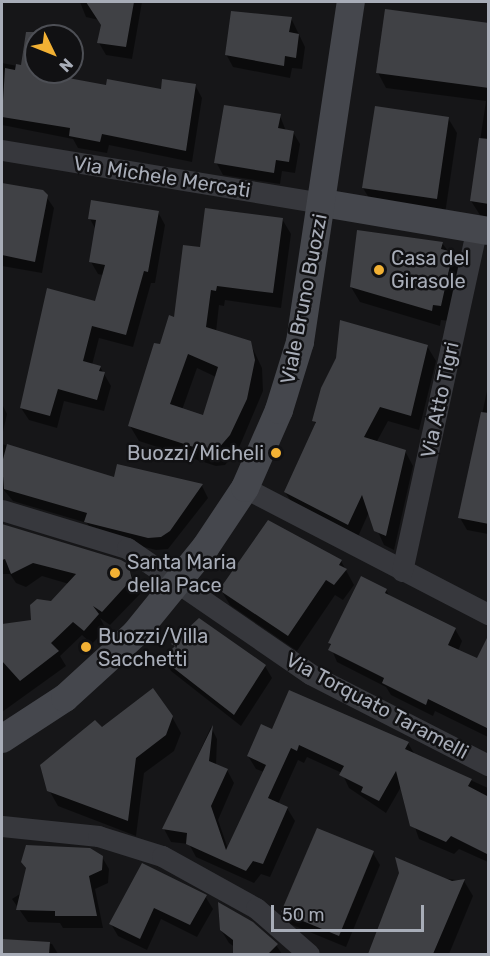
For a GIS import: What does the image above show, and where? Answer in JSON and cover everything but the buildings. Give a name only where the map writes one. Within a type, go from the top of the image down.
[{"type":"street","name":"Viale Bruno Buozzi","points":[[2,739],[43,714],[90,677],[135,634],[180,581],[245,488],[279,410],[296,359],[323,203],[351,2]]},
{"type":"street","name":"Via Michele Mercati","points":[[2,150],[323,203]]},
{"type":"street","points":[[323,203],[483,230]]},
{"type":"street","name":"Via Atto Tigri","points":[[402,571],[483,230]]},
{"type":"street","points":[[245,488],[489,614]]},
{"type":"street","name":"Via Torquato Taramelli","points":[[2,510],[127,548],[180,581],[310,674],[489,765]]},
{"type":"street","points":[[2,826],[98,836],[162,856],[251,904],[280,925],[309,954]]},
{"type":"place","name":"Casa del Girasole","points":[[379,270]]},
{"type":"place","name":"Buozzi/Micheli","points":[[276,453]]},
{"type":"place","name":"Santa Maria della Pace","points":[[115,573]]},
{"type":"place","name":"Buozzi/Villa Sacchetti","points":[[86,647]]}]
